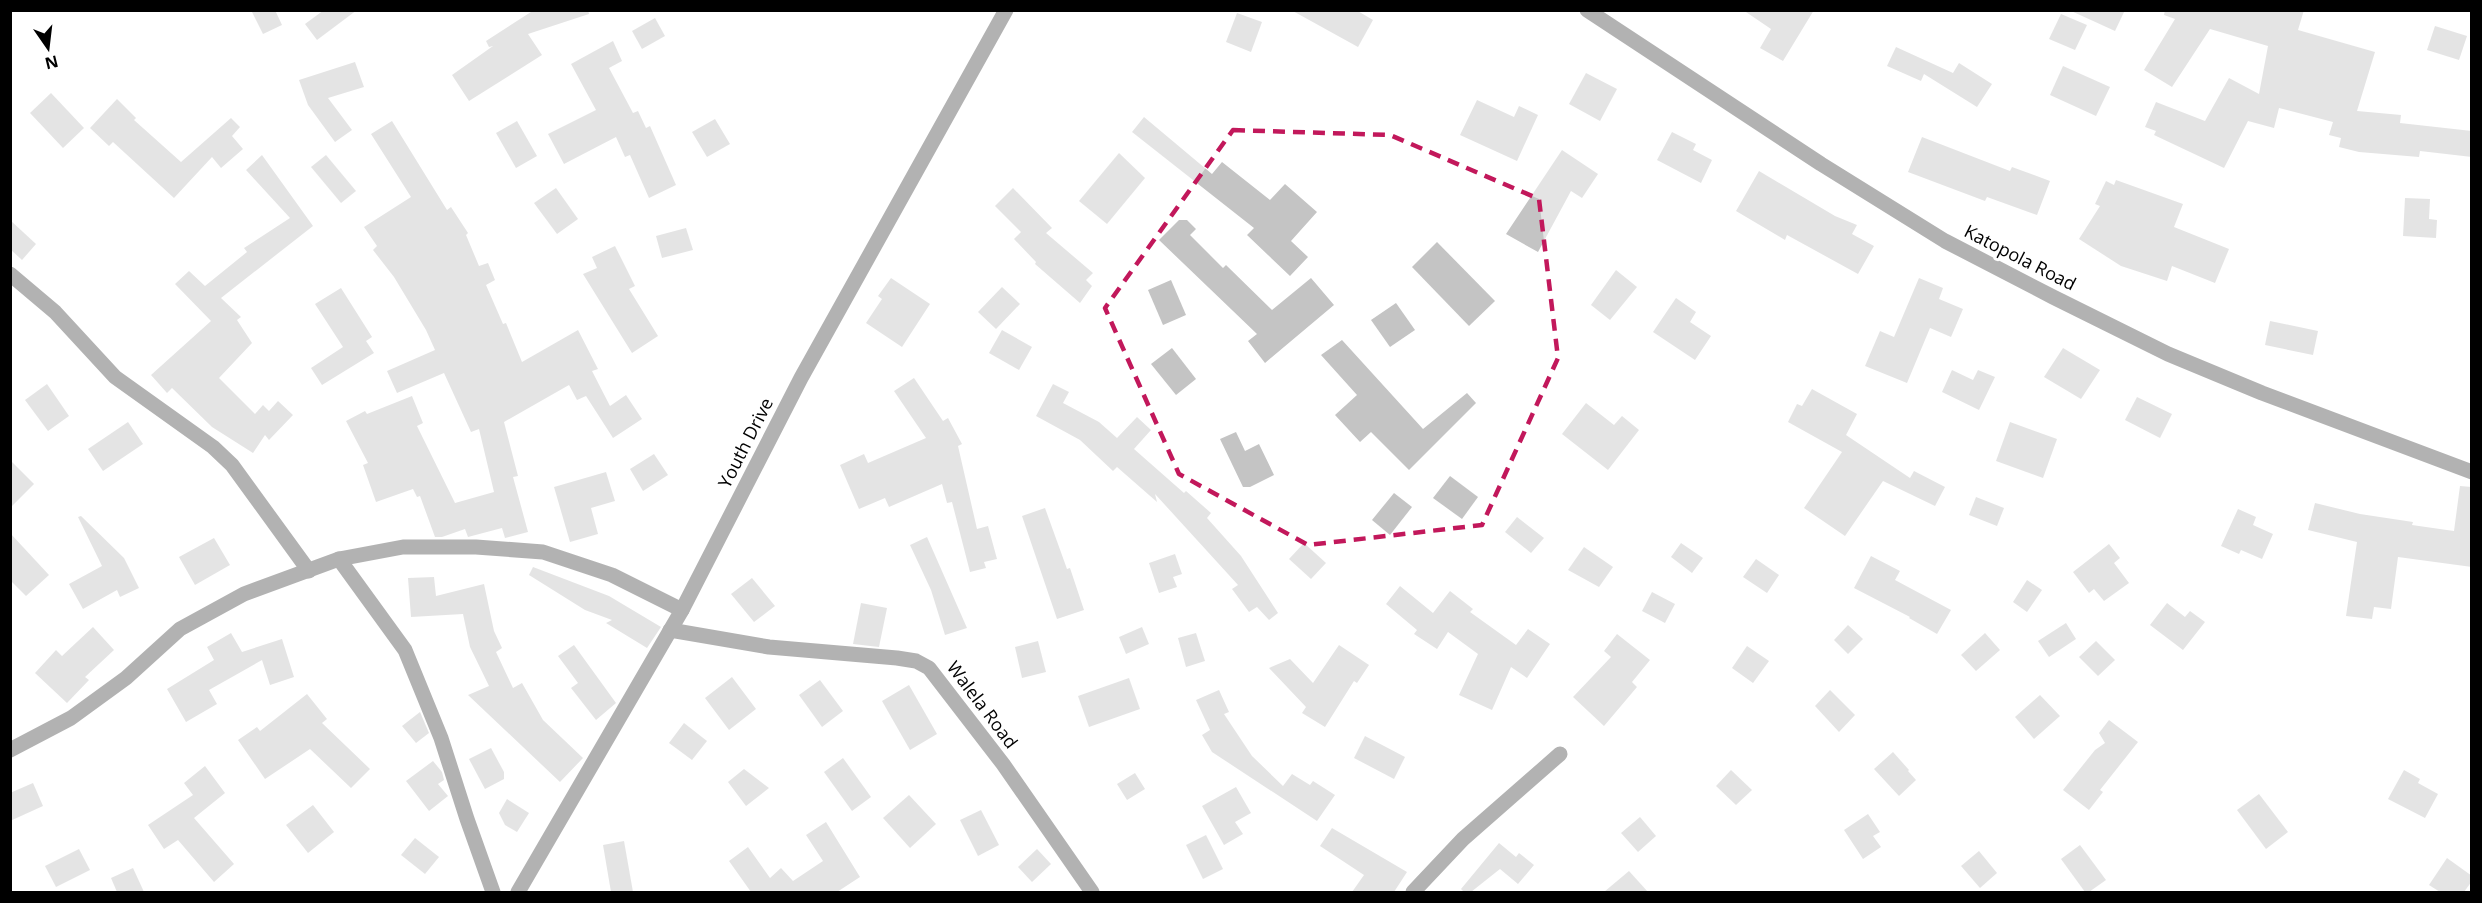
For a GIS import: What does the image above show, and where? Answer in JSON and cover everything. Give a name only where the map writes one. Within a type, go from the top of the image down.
[{"type":"street","name":"Youth Drive","points":[[518,892],[682,610],[801,378],[1006,10]]},
{"type":"street","name":"Katopola Road","points":[[1587,10],[1830,170],[1945,241],[2168,354],[2262,393],[2472,472]]},
{"type":"street","points":[[10,274],[55,312],[115,377],[213,447],[232,465],[309,571]]},
{"type":"street","points":[[10,750],[71,718],[126,678],[180,629],[244,594],[339,559],[402,547],[476,547],[543,552],[612,575],[682,610]]},
{"type":"street","points":[[339,559],[405,650],[441,738],[466,819],[494,892]]},
{"type":"street","name":"Walela Road","points":[[670,630],[769,646],[897,658],[916,661],[929,668],[1003,764],[1092,892]]},
{"type":"street","points":[[1413,892],[1463,839],[1560,754]]},
{"type":"highlighted area","points":[[1233,130],[1390,135],[1539,199],[1558,358],[1482,525],[1308,545],[1179,474],[1105,308]]},
{"type":"building","points":[[251,10],[275,10],[282,25],[263,34]]},
{"type":"building","points":[[324,10],[357,10],[317,40],[305,24]]},
{"type":"building","points":[[534,10],[588,10],[589,14],[528,34],[542,55],[469,101],[452,75],[493,46],[489,47],[486,41]]},
{"type":"building","points":[[1291,10],[1356,10],[1373,20],[1358,47]]},
{"type":"building","points":[[1743,10],[1814,10],[1783,61],[1760,48],[1771,29]]},
{"type":"building","points":[[2069,10],[2125,10],[2115,31]]},
{"type":"building","points":[[2165,10],[2304,10],[2298,30],[2375,52],[2357,111],[2401,115],[2400,123],[2472,131],[2472,157],[2420,151],[2419,157],[2359,152],[2339,147],[2341,138],[2329,135],[2333,122],[2279,108],[2274,128],[2248,121],[2224,168],[2154,135],[2156,131],[2145,127],[2156,102],[2205,121],[2229,78],[2259,94],[2268,46],[2210,29],[2172,87],[2144,70],[2175,19],[2164,15]]},
{"type":"building","points":[[1237,13],[1262,22],[1251,52],[1226,42]]},
{"type":"building","points":[[2061,14],[2087,25],[2075,50],[2049,39]]},
{"type":"building","points":[[655,18],[665,36],[642,49],[632,31]]},
{"type":"building","points":[[2435,26],[2467,36],[2459,60],[2427,50]]},
{"type":"building","points":[[613,41],[622,61],[609,68],[633,113],[638,111],[646,128],[650,126],[676,185],[649,198],[630,155],[625,157],[616,137],[564,164],[548,134],[596,110],[571,64]]},
{"type":"building","points":[[1896,47],[1953,73],[1959,63],[1992,84],[1977,107],[1924,74],[1921,81],[1887,66]]},
{"type":"building","points":[[355,62],[364,87],[328,98],[352,130],[335,142],[308,105],[299,80]]},
{"type":"building","points":[[2063,66],[2110,87],[2096,116],[2050,95]]},
{"type":"building","points":[[1586,73],[1617,89],[1600,121],[1569,104]]},
{"type":"building","points":[[51,93],[84,128],[63,148],[30,113]]},
{"type":"building","points":[[117,99],[136,118],[134,120],[181,162],[231,118],[240,127],[232,136],[243,149],[221,168],[212,157],[174,198],[113,142],[109,146],[90,128]]},
{"type":"building","points":[[1477,100],[1514,117],[1519,106],[1538,115],[1517,161],[1460,135]]},
{"type":"building","points":[[1144,117],[1212,174],[1222,162],[1270,200],[1285,184],[1317,212],[1291,241],[1308,257],[1290,276],[1247,235],[1254,228],[1132,132]]},
{"type":"building","points":[[715,119],[730,144],[707,157],[692,132]]},
{"type":"building","points":[[392,121],[447,210],[451,207],[468,233],[466,235],[479,266],[488,263],[495,280],[486,285],[503,324],[506,323],[522,362],[578,330],[598,369],[592,371],[610,406],[626,395],[642,419],[613,438],[586,396],[577,400],[569,385],[504,422],[518,476],[513,477],[528,532],[505,538],[502,528],[468,537],[465,529],[442,537],[435,537],[420,496],[417,497],[413,489],[376,502],[363,465],[368,463],[346,421],[365,411],[367,414],[412,396],[423,423],[417,426],[455,503],[494,492],[479,429],[471,432],[444,373],[397,393],[387,371],[435,350],[426,330],[394,277],[373,250],[377,246],[364,227],[411,197],[371,134]]},
{"type":"building","points":[[517,121],[537,156],[516,168],[496,133]]},
{"type":"building","points":[[1672,132],[1696,144],[1693,150],[1712,160],[1701,183],[1657,160]]},
{"type":"building","points":[[1922,137],[2010,171],[2012,167],[2050,181],[2037,215],[1987,197],[1985,201],[1908,172]]},
{"type":"building","points":[[1562,150],[1598,174],[1582,198],[1571,191],[1538,252],[1506,234]]},
{"type":"building","points":[[1119,153],[1145,178],[1107,224],[1079,201]]},
{"type":"building","points":[[262,155],[313,226],[221,298],[241,317],[237,320],[252,343],[219,378],[255,414],[263,405],[269,411],[278,401],[293,415],[269,440],[265,435],[253,453],[212,427],[172,388],[167,393],[151,375],[211,321],[175,284],[189,271],[205,286],[247,252],[244,248],[290,218],[246,170]]},
{"type":"building","points":[[326,155],[356,191],[341,203],[311,167]]},
{"type":"building","points":[[1759,171],[1835,216],[1857,225],[1852,234],[1874,246],[1858,274],[1787,235],[1785,240],[1736,211]]},
{"type":"building","points":[[2116,180],[2183,204],[2174,227],[2229,249],[2215,283],[2172,266],[2167,281],[2121,266],[2079,239],[2100,206],[2095,204],[2106,181],[2114,185]]},
{"type":"building","points":[[556,188],[578,219],[557,234],[534,203]]},
{"type":"building","points":[[1013,188],[1052,228],[1046,233],[1093,273],[1086,280],[1092,286],[1080,303],[1035,264],[1036,262],[1014,239],[1021,232],[995,206]]},
{"type":"building","points":[[2405,198],[2430,199],[2429,219],[2437,220],[2436,238],[2403,236]]},
{"type":"building","points":[[10,220],[36,244],[22,260],[10,249]]},
{"type":"building","points":[[1179,220],[1187,220],[1196,229],[1190,235],[1223,268],[1226,265],[1272,310],[1311,278],[1334,305],[1265,363],[1248,341],[1257,334],[1159,240]]},
{"type":"building","points":[[686,228],[693,250],[662,258],[656,236]]},
{"type":"building","points":[[1437,242],[1495,301],[1469,326],[1412,267]]},
{"type":"building","points":[[615,246],[635,286],[629,289],[658,336],[632,353],[583,274],[597,268],[592,257]]},
{"type":"building","points":[[1616,270],[1637,287],[1610,320],[1591,305]]},
{"type":"building","points":[[891,278],[930,304],[902,347],[866,323],[882,299],[878,296]]},
{"type":"building","points":[[1919,278],[1943,288],[1939,299],[1963,309],[1951,337],[1930,328],[1907,383],[1865,366],[1880,331],[1894,337]]},
{"type":"building","points":[[1171,280],[1186,315],[1163,325],[1148,290]]},
{"type":"building","points":[[1002,287],[1020,304],[996,329],[978,312]]},
{"type":"building","points":[[341,288],[372,337],[366,341],[374,353],[322,385],[311,368],[343,347],[315,304]]},
{"type":"building","points":[[1676,298],[1696,312],[1690,322],[1711,336],[1695,360],[1653,332]]},
{"type":"building","points":[[1396,303],[1415,330],[1390,347],[1371,320]]},
{"type":"building","points":[[2270,321],[2318,331],[2313,355],[2265,345]]},
{"type":"building","points":[[1002,330],[1032,347],[1019,370],[989,353]]},
{"type":"building","points":[[1342,340],[1423,429],[1467,393],[1476,403],[1409,470],[1371,432],[1360,442],[1335,415],[1357,395],[1321,355]]},
{"type":"building","points":[[1172,348],[1196,379],[1176,395],[1151,364]]},
{"type":"building","points":[[2063,348],[2100,370],[2081,399],[2044,377]]},
{"type":"building","points":[[1952,370],[1973,380],[1978,370],[1995,377],[1979,410],[1942,392]]},
{"type":"building","points":[[914,378],[943,421],[948,418],[962,444],[958,446],[977,529],[988,526],[997,559],[984,562],[986,568],[970,572],[952,502],[947,503],[942,484],[889,507],[885,498],[859,509],[840,465],[864,454],[868,463],[926,438],[894,391]]},
{"type":"building","points":[[47,384],[69,416],[48,431],[25,400]]},
{"type":"building","points":[[1053,384],[1069,392],[1063,403],[1099,422],[1117,438],[1137,417],[1151,430],[1134,449],[1184,493],[1186,491],[1211,513],[1207,518],[1241,556],[1278,613],[1269,620],[1257,607],[1249,612],[1232,589],[1238,585],[1155,494],[1157,502],[1117,467],[1113,471],[1080,440],[1036,416]]},
{"type":"building","points":[[1812,389],[1857,414],[1846,435],[1910,478],[1914,471],[1945,487],[1935,506],[1883,481],[1845,536],[1804,508],[1842,452],[1788,422],[1797,404],[1802,406]]},
{"type":"building","points":[[2137,397],[2172,414],[2160,438],[2125,420]]},
{"type":"building","points":[[1586,403],[1614,425],[1622,416],[1639,430],[1608,470],[1562,434]]},
{"type":"building","points":[[128,422],[143,444],[103,471],[88,449]]},
{"type":"building","points":[[2010,422],[2057,439],[2043,478],[1996,461]]},
{"type":"building","points":[[1236,432],[1245,451],[1259,444],[1274,475],[1250,487],[1243,487],[1220,439]]},
{"type":"building","points":[[654,454],[668,475],[643,491],[630,469]]},
{"type":"building","points":[[10,460],[34,484],[10,508]]},
{"type":"building","points":[[606,472],[615,501],[591,508],[598,534],[570,542],[554,487]]},
{"type":"building","points":[[1450,476],[1478,497],[1462,519],[1433,498]]},
{"type":"building","points":[[2460,486],[2472,487],[2472,567],[2398,557],[2391,609],[2374,607],[2372,619],[2346,616],[2357,542],[2308,530],[2315,503],[2360,514],[2413,522],[2412,525],[2454,531]]},
{"type":"building","points":[[1394,493],[1412,507],[1390,535],[1372,520]]},
{"type":"building","points":[[1976,497],[2004,508],[1997,526],[1969,515]]},
{"type":"building","points":[[1045,508],[1067,569],[1070,568],[1084,610],[1057,619],[1022,516]]},
{"type":"building","points":[[2238,509],[2256,517],[2253,525],[2273,534],[2262,559],[2241,550],[2239,554],[2221,546]]},
{"type":"building","points":[[81,516],[124,558],[139,588],[120,597],[117,590],[83,609],[69,584],[102,566],[78,517]]},
{"type":"building","points":[[1517,517],[1544,538],[1531,553],[1505,532]]},
{"type":"building","points":[[10,533],[49,575],[26,596],[10,580]]},
{"type":"building","points":[[927,537],[967,628],[945,635],[931,590],[910,545]]},
{"type":"building","points":[[214,538],[230,565],[195,585],[179,557]]},
{"type":"building","points":[[1304,543],[1326,563],[1311,579],[1289,559]]},
{"type":"building","points":[[1681,543],[1703,558],[1692,573],[1671,557]]},
{"type":"building","points":[[2109,544],[2120,558],[2114,563],[2129,583],[2104,601],[2094,589],[2089,593],[2073,572]]},
{"type":"building","points":[[1584,547],[1613,567],[1599,587],[1568,570]]},
{"type":"building","points":[[1175,554],[1182,574],[1173,577],[1177,587],[1159,593],[1149,563]]},
{"type":"building","points":[[1871,556],[1900,571],[1895,580],[1951,610],[1937,634],[1854,588]]},
{"type":"building","points":[[1756,559],[1779,575],[1767,593],[1743,577]]},
{"type":"building","points":[[533,567],[609,596],[661,627],[647,648],[606,623],[612,620],[585,610],[529,575]]},
{"type":"building","points":[[434,577],[436,596],[484,584],[494,631],[502,648],[496,652],[513,688],[522,683],[543,720],[583,758],[560,782],[468,695],[489,686],[470,647],[463,614],[411,617],[408,578]]},
{"type":"building","points":[[752,578],[775,606],[754,622],[731,594]]},
{"type":"building","points":[[2027,580],[2042,590],[2027,612],[2013,602]]},
{"type":"building","points":[[1400,586],[1433,613],[1450,591],[1473,609],[1470,612],[1516,645],[1528,629],[1550,644],[1527,678],[1511,667],[1492,710],[1459,695],[1478,654],[1448,632],[1437,649],[1414,634],[1417,630],[1386,604]]},
{"type":"building","points":[[1652,592],[1675,604],[1665,623],[1642,611]]},
{"type":"building","points":[[861,603],[887,608],[879,647],[853,644]]},
{"type":"building","points":[[2167,603],[2185,617],[2190,611],[2205,622],[2183,650],[2150,625]]},
{"type":"building","points":[[2066,623],[2076,639],[2049,657],[2038,641]]},
{"type":"building","points":[[1848,625],[1863,639],[1848,654],[1834,640]]},
{"type":"building","points":[[93,627],[114,650],[85,677],[89,680],[67,703],[35,673],[56,650],[62,656]]},
{"type":"building","points":[[1142,627],[1149,644],[1126,654],[1119,637]]},
{"type":"building","points":[[231,633],[242,652],[282,639],[294,677],[270,685],[262,660],[209,690],[217,704],[186,722],[167,689],[214,660],[207,647]]},
{"type":"building","points":[[1196,633],[1205,661],[1186,667],[1178,638]]},
{"type":"building","points":[[1985,633],[2000,650],[1976,671],[1961,655]]},
{"type":"building","points":[[1617,634],[1650,660],[1632,682],[1637,687],[1604,726],[1573,697],[1611,657],[1604,651]]},
{"type":"building","points":[[1038,641],[1046,672],[1022,678],[1015,647]]},
{"type":"building","points":[[2096,641],[2115,660],[2098,676],[2079,657]]},
{"type":"building","points":[[574,645],[616,703],[596,720],[571,688],[578,683],[558,656]]},
{"type":"building","points":[[1339,645],[1369,665],[1357,683],[1354,681],[1325,727],[1302,713],[1306,707],[1269,668],[1290,659],[1313,683]]},
{"type":"building","points":[[1747,646],[1769,661],[1753,683],[1732,668]]},
{"type":"building","points":[[732,677],[756,709],[729,730],[705,698]]},
{"type":"building","points":[[1129,678],[1140,709],[1089,727],[1078,696]]},
{"type":"building","points":[[820,680],[843,711],[822,727],[799,695]]},
{"type":"building","points":[[909,685],[937,734],[910,750],[882,701]]},
{"type":"building","points":[[1219,690],[1229,712],[1224,714],[1252,756],[1283,786],[1292,774],[1310,785],[1313,781],[1335,795],[1317,821],[1212,752],[1202,735],[1210,730],[1196,700]]},
{"type":"building","points":[[1830,690],[1855,715],[1839,732],[1815,706]]},
{"type":"building","points":[[307,694],[327,719],[322,723],[370,769],[351,788],[310,749],[265,779],[238,740],[257,727],[260,731]]},
{"type":"building","points":[[2040,695],[2060,716],[2034,739],[2015,717]]},
{"type":"building","points":[[420,712],[429,733],[416,743],[402,726]]},
{"type":"building","points":[[2109,720],[2138,742],[2100,790],[2103,792],[2089,810],[2063,790],[2095,750],[2105,743],[2099,733]]},
{"type":"building","points":[[684,723],[707,741],[692,760],[669,743]]},
{"type":"building","points":[[1365,736],[1405,757],[1394,779],[1354,758]]},
{"type":"building","points":[[491,748],[504,772],[504,779],[485,789],[469,759]]},
{"type":"building","points":[[1893,752],[1916,780],[1899,796],[1874,769]]},
{"type":"building","points":[[843,758],[871,797],[852,811],[824,772]]},
{"type":"building","points":[[433,761],[442,772],[444,780],[438,784],[448,796],[429,811],[406,781]]},
{"type":"building","points":[[205,766],[225,793],[194,818],[234,864],[214,882],[178,840],[164,849],[148,825],[193,795],[184,783]]},
{"type":"building","points":[[744,769],[769,788],[746,806],[728,782]]},
{"type":"building","points":[[1731,770],[1752,790],[1736,805],[1716,786]]},
{"type":"building","points":[[2404,770],[2420,779],[2418,783],[2438,794],[2425,818],[2388,799]]},
{"type":"building","points":[[1135,773],[1145,789],[1127,800],[1117,784]]},
{"type":"building","points":[[33,783],[43,806],[10,821],[10,793]]},
{"type":"building","points":[[1236,787],[1251,813],[1235,822],[1243,834],[1224,845],[1202,806]]},
{"type":"building","points":[[2259,794],[2288,832],[2266,849],[2237,810]]},
{"type":"building","points":[[909,795],[936,824],[910,848],[883,818]]},
{"type":"building","points":[[507,799],[529,813],[517,832],[505,825],[499,813]]},
{"type":"building","points":[[313,805],[334,832],[308,853],[286,825]]},
{"type":"building","points":[[981,810],[999,845],[978,856],[960,820]]},
{"type":"building","points":[[1868,814],[1880,832],[1873,836],[1881,847],[1863,859],[1844,830]]},
{"type":"building","points":[[1640,817],[1656,836],[1638,852],[1621,833]]},
{"type":"building","points":[[826,822],[860,877],[837,892],[751,892],[729,861],[748,847],[770,878],[781,868],[793,881],[823,861],[806,835]]},
{"type":"building","points":[[1332,828],[1407,872],[1394,892],[1352,892],[1364,875],[1320,846]]},
{"type":"building","points":[[1206,835],[1223,869],[1203,879],[1186,845]]},
{"type":"building","points":[[415,838],[439,857],[425,874],[401,855]]},
{"type":"building","points":[[624,841],[633,892],[611,892],[603,845]]},
{"type":"building","points":[[1499,843],[1516,857],[1519,853],[1534,865],[1518,884],[1500,869],[1471,892],[1464,892],[1461,889]]},
{"type":"building","points":[[2080,845],[2106,880],[2089,892],[2085,892],[2061,859]]},
{"type":"building","points":[[79,849],[90,870],[56,887],[45,866]]},
{"type":"building","points":[[1037,849],[1051,864],[1032,882],[1018,867]]},
{"type":"building","points":[[1979,851],[1997,873],[1980,888],[1961,866]]},
{"type":"building","points":[[2447,858],[2472,876],[2472,881],[2464,892],[2440,892],[2429,885]]},
{"type":"building","points":[[133,868],[144,892],[117,892],[111,878]]},
{"type":"building","points":[[1629,871],[1648,892],[1604,892]]}]
